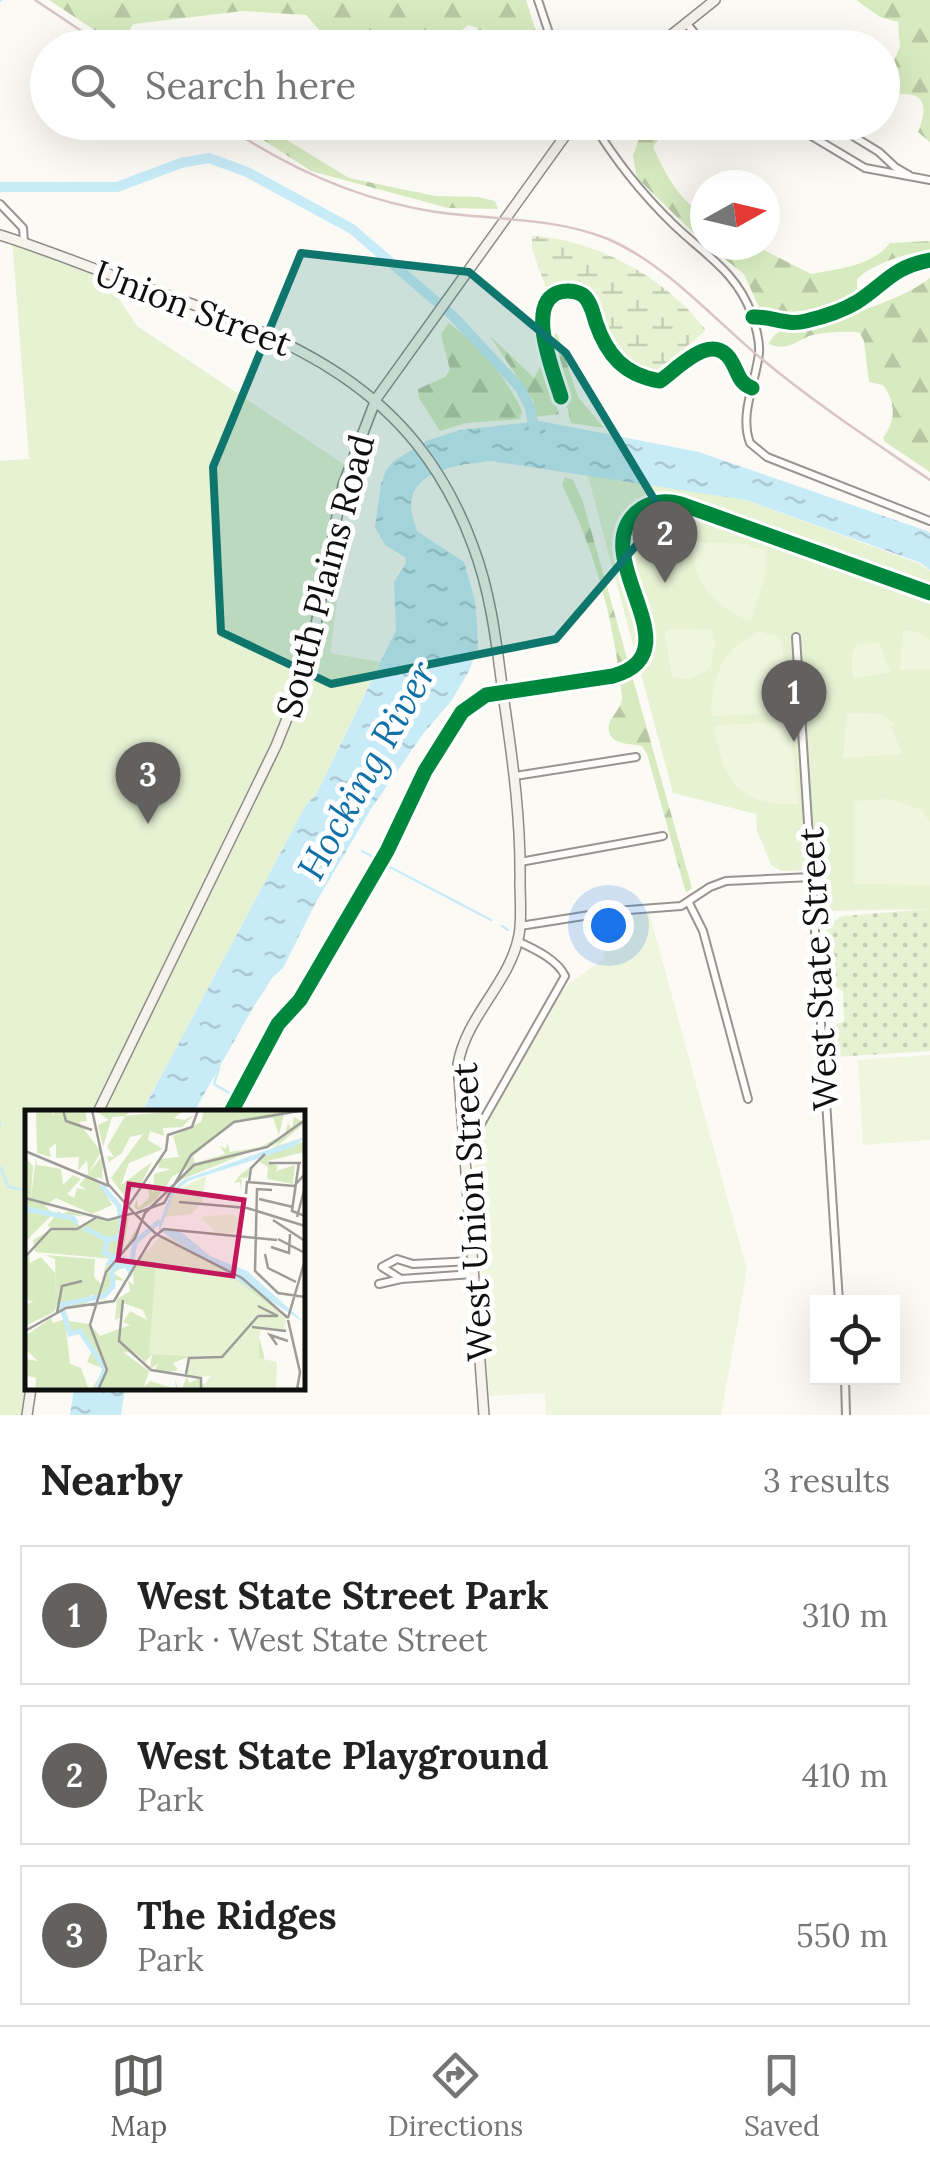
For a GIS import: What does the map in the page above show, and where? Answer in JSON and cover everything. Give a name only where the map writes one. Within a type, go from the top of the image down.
[{"type":"main road","points":[[680,30],[715,0]]},
{"type":"main road","name":"South Plains Road","points":[[99,1110],[269,761],[302,684],[318,623],[343,485],[376,398],[561,140]]},
{"type":"main road","name":"Union Street","points":[[0,235],[264,332],[309,353],[376,398]]},
{"type":"main road","name":"West Union Street","points":[[376,398],[446,488],[473,546],[487,593],[515,776],[520,862],[517,942],[507,968],[466,1037],[459,1060],[484,1415]]},
{"type":"main road","points":[[27,1415],[31,1390]]},
{"type":"street","points":[[538,0],[548,30]]},
{"type":"street","points":[[687,24],[692,30]]},
{"type":"street","points":[[604,140],[631,180],[676,227],[730,274],[744,297],[760,348],[746,422],[751,445],[768,457],[930,521]]},
{"type":"street","points":[[817,140],[859,166],[930,180]]},
{"type":"street","points":[[859,140],[914,178]]},
{"type":"street","points":[[0,204],[23,228],[24,242]]},
{"type":"street","name":"West State Street","points":[[796,636],[838,1295]]},
{"type":"street","points":[[515,776],[636,757]]},
{"type":"street","points":[[520,862],[662,836]]},
{"type":"street","points":[[520,926],[689,903],[726,881],[812,877]]},
{"type":"street","points":[[689,903],[703,931],[748,1099]]},
{"type":"street","points":[[464,1148],[470,1145],[564,978],[562,970],[517,942]]},
{"type":"street","points":[[401,1279],[382,1267],[397,1259],[413,1264],[472,1262]]},
{"type":"street","points":[[432,1264],[432,1277]]},
{"type":"street","points":[[379,1284],[473,1274]]},
{"type":"street","points":[[845,1385],[846,1415]]},
{"type":"highlighted area","points":[[301,253],[469,272],[566,353],[663,514],[556,639],[331,684],[221,632],[213,467]]},
{"type":"green space","points":[[49,0],[526,0],[536,30],[478,30],[468,25],[462,30],[319,30],[306,15],[243,11],[133,24],[130,30],[94,30]]},
{"type":"green space","points":[[856,0],[930,0],[930,142],[918,132],[922,101],[900,93],[898,22],[880,17]]},
{"type":"green space","points":[[263,140],[287,140],[349,178],[435,196],[478,197],[495,201],[498,209],[448,208],[311,171]]},
{"type":"green space","points":[[638,140],[658,140],[653,147],[668,177],[690,203],[690,229],[637,178],[633,156]]},
{"type":"green space","points":[[532,236],[580,245],[628,264],[689,310],[704,332],[656,372],[634,366],[614,353],[606,341],[589,292],[567,285],[547,291],[532,249]]},
{"type":"green space","points":[[12,238],[111,275],[109,284],[137,326],[348,467],[326,585],[339,587],[330,653],[380,662],[317,793],[306,805],[143,1110],[25,1110],[27,1415],[0,1415],[0,461],[29,459]]},
{"type":"green space","points":[[930,241],[930,250],[872,268],[857,279],[857,293],[810,310],[761,312],[744,274],[726,260],[780,258],[811,274],[864,262],[890,243]]},
{"type":"green space","points":[[930,278],[930,472],[885,442],[892,405],[883,385],[869,382],[860,333],[813,335],[785,346],[769,344],[785,329],[872,307]]},
{"type":"green space","points":[[449,323],[500,375],[522,411],[520,419],[466,423],[440,431],[419,398],[418,389],[445,377],[450,370],[441,334]]},
{"type":"green space","points":[[557,333],[578,397],[604,428],[571,423],[550,338]]},
{"type":"green space","points":[[490,336],[534,378],[542,364],[559,414],[534,417],[534,402]]},
{"type":"green space","points":[[587,473],[746,500],[930,571],[930,909],[820,911],[817,870],[781,871],[771,865],[757,830],[756,814],[673,793]]},
{"type":"green space","points":[[565,477],[573,480],[583,502],[692,888],[686,893],[647,754],[642,746],[614,739],[609,731],[622,696],[614,641],[594,562],[562,485]]},
{"type":"green space","points":[[693,542],[749,544],[766,550],[764,579],[751,621],[727,609],[708,591],[696,569]]},
{"type":"green space","points":[[669,629],[712,630],[715,645],[710,668],[690,679],[672,677],[665,633]]},
{"type":"green space","points":[[903,630],[930,640],[930,669],[900,670]]},
{"type":"green space","points":[[759,631],[781,638],[789,708],[785,712],[711,716],[721,666],[735,648]]},
{"type":"green space","points":[[879,643],[890,672],[854,678],[855,648],[858,644]]},
{"type":"green space","points":[[847,713],[880,714],[894,723],[891,727],[902,754],[843,758]]},
{"type":"green space","points":[[786,721],[790,725],[798,804],[761,800],[737,786],[722,761],[714,726]]},
{"type":"green space","points":[[890,799],[921,810],[930,822],[930,885],[854,884],[854,801]]},
{"type":"green space","points":[[930,909],[930,1051],[834,1057],[832,1027],[844,1021],[843,991],[823,980],[823,943],[828,928],[842,916]]},
{"type":"green space","points":[[649,912],[747,1270],[721,1415],[546,1415],[545,1393],[489,1396],[474,1141],[566,986],[605,958],[599,919]]},
{"type":"green space","points":[[930,1055],[930,1140],[863,1145],[858,1060]]},
{"type":"water","name":"Hocking River","points":[[540,421],[699,452],[927,531],[930,570],[921,563],[746,500],[491,461],[444,469],[423,480],[411,502],[417,531],[464,562],[475,601],[478,648],[469,671],[371,809],[283,968],[254,1006],[195,1110],[143,1110],[306,805],[317,793],[396,630],[394,582],[406,563],[405,557],[385,545],[375,527],[386,470],[426,441],[460,430]]},
{"type":"water","points":[[74,1390],[125,1390],[121,1415],[70,1415]]},
{"type":"waterway","points":[[0,187],[117,187],[181,163],[209,158],[247,172],[352,229],[453,316],[520,388],[530,408],[535,434]]},
{"type":"waterway","name":"Hocking River","points":[[362,851],[373,857]]},
{"type":"waterway","points":[[388,866],[491,920]]},
{"type":"waterway","points":[[502,926],[508,930]]},
{"type":"waterway","points":[[219,1068],[214,1084],[231,1094]]},
{"type":"waterway","points":[[0,1167],[9,1187],[25,1190]]},
{"type":"railway","points":[[35,0],[80,30]]},
{"type":"railway","points":[[249,140],[296,167],[378,199],[436,212],[566,227],[608,239],[651,263],[804,392],[930,480]]},
{"type":"cycle path","points":[[753,317],[798,322],[826,316],[857,302],[898,271],[930,260]]},
{"type":"cycle path","points":[[561,397],[543,323],[549,298],[566,291],[586,298],[612,354],[636,374],[660,381],[696,354],[716,349],[725,354],[742,381],[752,388]]},
{"type":"cycle path","points":[[232,1110],[278,1024],[300,1000],[387,851],[425,771],[462,712],[486,695],[613,676],[636,664],[645,647],[644,625],[623,553],[625,531],[642,508],[658,502],[681,504],[930,593]]},
{"type":"place","name":"West State Playground","points":[[665,583]]},
{"type":"place","name":"West State Street Park","points":[[794,742]]},
{"type":"place","name":"The Ridges","points":[[148,824]]}]
